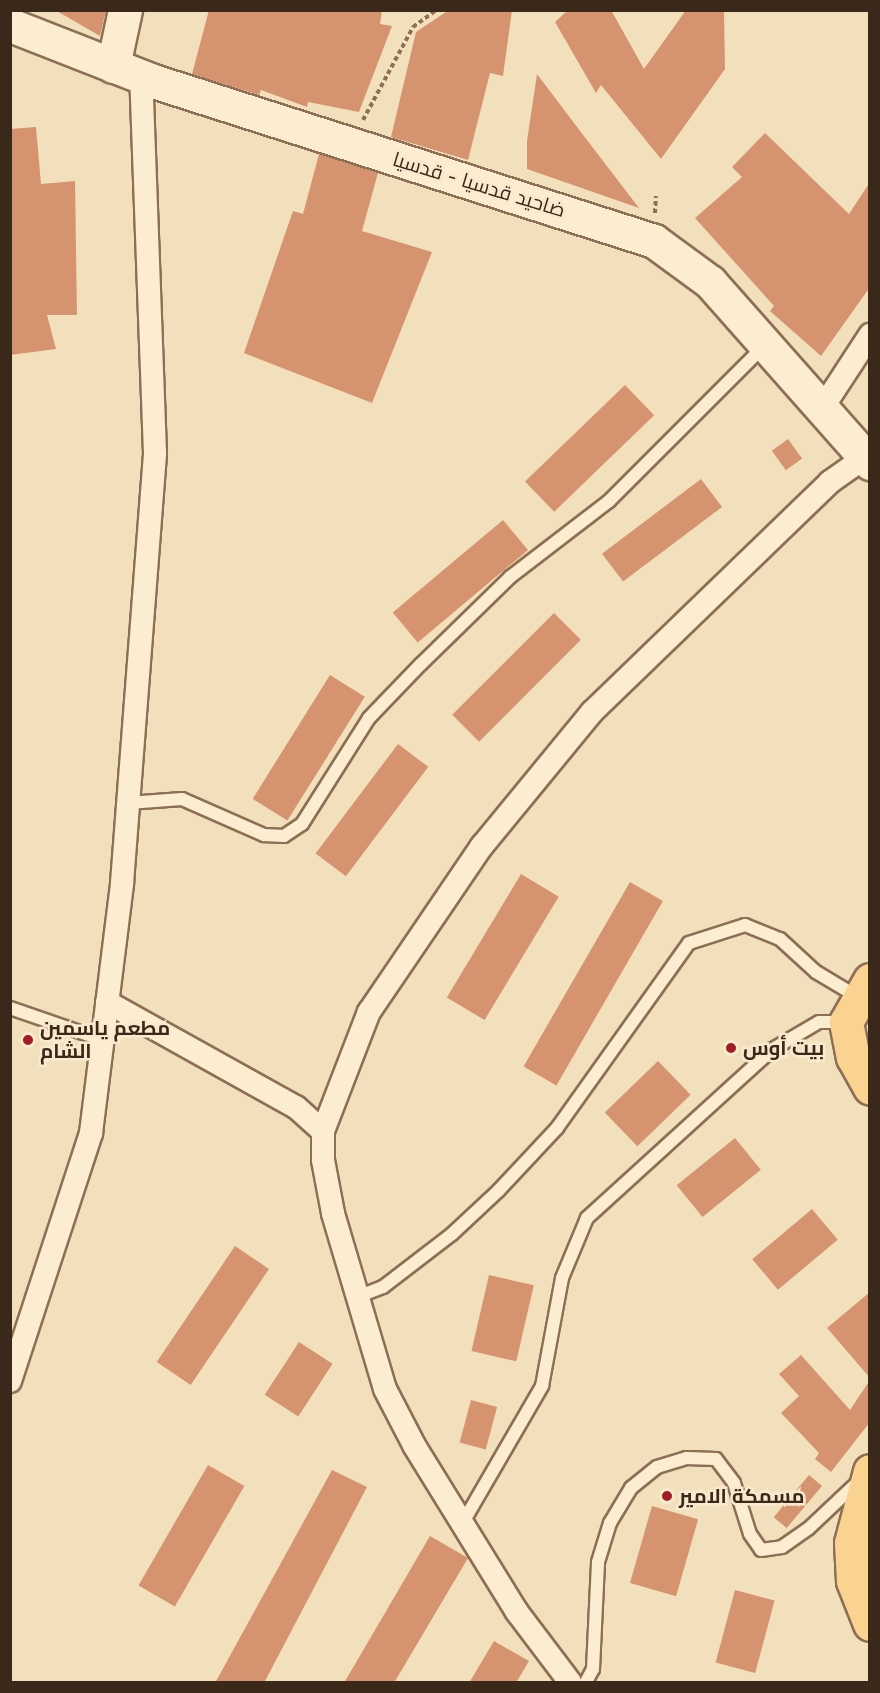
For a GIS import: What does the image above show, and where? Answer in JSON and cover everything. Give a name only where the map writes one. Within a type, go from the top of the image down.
[{"type":"main road","points":[[125,10],[127,72]]},
{"type":"main road","name":"ضاحيد قدسيا - قدسيا","points":[[10,25],[127,72],[349,146],[654,241],[710,282],[764,346],[867,460]]},
{"type":"main road","points":[[858,1000],[853,1057],[870,1088]]},
{"type":"main road","points":[[869,1472],[851,1543],[854,1581],[870,1624]]},
{"type":"street","points":[[10,1380],[91,1132],[128,803],[155,453],[127,72]]},
{"type":"street","points":[[821,410],[870,335]]},
{"type":"street","points":[[570,1683],[517,1612],[462,1524],[386,1389],[333,1214],[323,1160],[323,1131],[369,1011],[482,846],[592,712],[830,483],[867,460]]},
{"type":"street","points":[[107,1002],[296,1107],[323,1131]]},
{"type":"lane","points":[[128,803],[182,799],[264,835],[284,836],[302,824],[369,718],[510,577],[609,501],[764,346]]},
{"type":"lane","points":[[357,1297],[383,1287],[452,1234],[499,1190],[557,1128],[607,1061],[642,1003],[689,943],[745,925],[780,939],[816,972],[858,1000],[773,1049],[587,1218],[562,1278],[542,1386],[462,1524]]},
{"type":"lane","points":[[10,1008],[103,1040]]},
{"type":"lane","points":[[586,1683],[593,1670],[598,1562],[610,1523],[631,1488],[657,1467],[686,1458],[716,1459],[734,1483],[750,1534],[761,1550],[782,1547],[808,1529],[869,1472]]},
{"type":"path","points":[[349,146],[413,27],[436,10]]},
{"type":"building","points":[[55,10],[106,10],[100,36]]},
{"type":"building","points":[[209,10],[382,10],[380,24],[392,26],[359,112],[308,102],[307,107],[261,90],[259,95],[192,74]]},
{"type":"building","points":[[449,10],[512,10],[503,76],[490,73],[468,160],[391,137],[416,32]]},
{"type":"building","points":[[568,10],[611,10],[644,69],[686,10],[724,10],[725,69],[661,159],[601,85],[596,93],[555,22]]},
{"type":"building","points":[[537,74],[639,208],[527,169],[527,141]]},
{"type":"building","points":[[36,127],[41,184],[75,181],[77,315],[47,315],[56,349],[10,355],[10,129]]},
{"type":"building","points":[[765,133],[849,214],[870,182],[870,287],[821,356],[770,311],[774,306],[695,218],[742,177],[732,167]]},
{"type":"building","points":[[319,154],[378,173],[362,231],[432,252],[372,403],[244,353],[293,211],[303,214]]},
{"type":"building","points":[[625,385],[654,415],[554,512],[525,482]]},
{"type":"building","points":[[788,439],[802,458],[786,470],[772,451]]},
{"type":"building","points":[[701,479],[722,507],[623,582],[602,554]]},
{"type":"building","points":[[503,520],[528,550],[418,642],[393,613]]},
{"type":"building","points":[[554,613],[581,640],[479,742],[452,715]]},
{"type":"building","points":[[330,675],[365,697],[287,821],[253,799]]},
{"type":"building","points":[[398,744],[428,767],[346,876],[316,853]]},
{"type":"building","points":[[521,874],[559,897],[485,1020],[447,997]]},
{"type":"building","points":[[630,882],[663,901],[556,1085],[524,1066]]},
{"type":"building","points":[[658,1061],[691,1095],[637,1146],[605,1112]]},
{"type":"building","points":[[735,1138],[761,1170],[703,1217],[677,1185]]},
{"type":"building","points":[[812,1209],[838,1240],[778,1290],[752,1259]]},
{"type":"building","points":[[235,1246],[269,1269],[191,1385],[157,1362]]},
{"type":"building","points":[[489,1275],[534,1285],[516,1361],[471,1351]]},
{"type":"building","points":[[870,1292],[870,1378],[827,1328]]},
{"type":"building","points":[[299,1342],[333,1364],[298,1417],[265,1395]]},
{"type":"building","points":[[801,1355],[850,1410],[870,1380],[870,1422],[831,1472],[815,1459],[819,1453],[781,1413],[799,1396],[779,1374]]},
{"type":"building","points":[[471,1400],[497,1407],[486,1449],[460,1443]]},
{"type":"building","points":[[208,1465],[244,1486],[175,1606],[138,1585]]},
{"type":"building","points":[[332,1470],[367,1487],[264,1683],[215,1683]]},
{"type":"building","points":[[809,1475],[822,1486],[787,1528],[774,1517]]},
{"type":"building","points":[[652,1506],[698,1519],[676,1596],[630,1583]]},
{"type":"building","points":[[430,1536],[468,1558],[394,1683],[344,1683]]},
{"type":"building","points":[[735,1590],[775,1601],[755,1673],[716,1662]]},
{"type":"building","points":[[494,1641],[529,1661],[516,1683],[469,1683]]},
{"type":"place","name":"مطعم ياسمين الشام","points":[[28,1040]]},
{"type":"place","name":"بيت أوس","points":[[731,1048]]},
{"type":"place","name":"مسمكة الامير","points":[[667,1496]]}]
